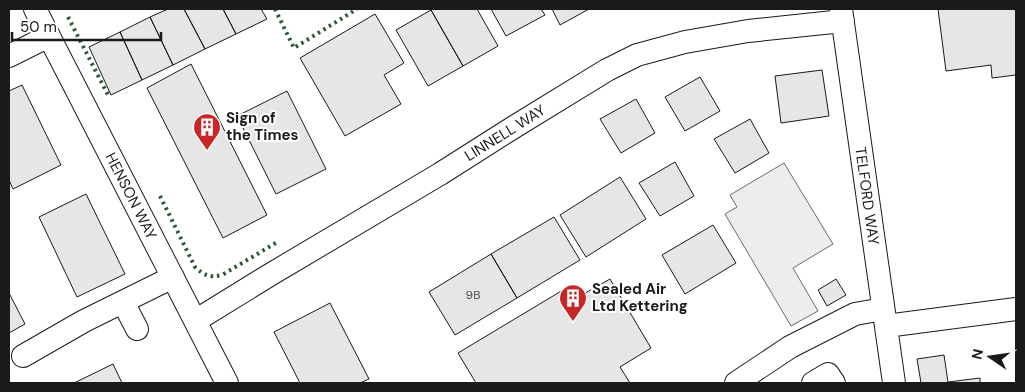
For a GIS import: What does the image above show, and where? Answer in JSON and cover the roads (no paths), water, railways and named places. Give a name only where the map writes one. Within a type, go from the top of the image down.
[{"type":"street","name":"HENSON WAY","points":[[38,10],[49,36],[227,383]]},
{"type":"street","name":"TELFORD WAY","points":[[842,15],[894,383]]},
{"type":"street","name":"LINNELL WAY","points":[[195,320],[440,174],[514,126],[607,70],[637,55],[685,42],[842,15]]},
{"type":"street","points":[[9,56],[49,36]]},
{"type":"street","points":[[23,356],[84,321],[173,277]]},
{"type":"street","points":[[123,302],[137,329]]},
{"type":"street","points":[[736,383],[790,347],[855,314],[885,318],[1016,309]]},
{"type":"street","points":[[813,383],[828,374],[834,383]]},
{"type":"place","name":"Sign of the Times","points":[[207,151]]},
{"type":"place","name":"Sealed Air Ltd Kettering","points":[[573,322]]}]
